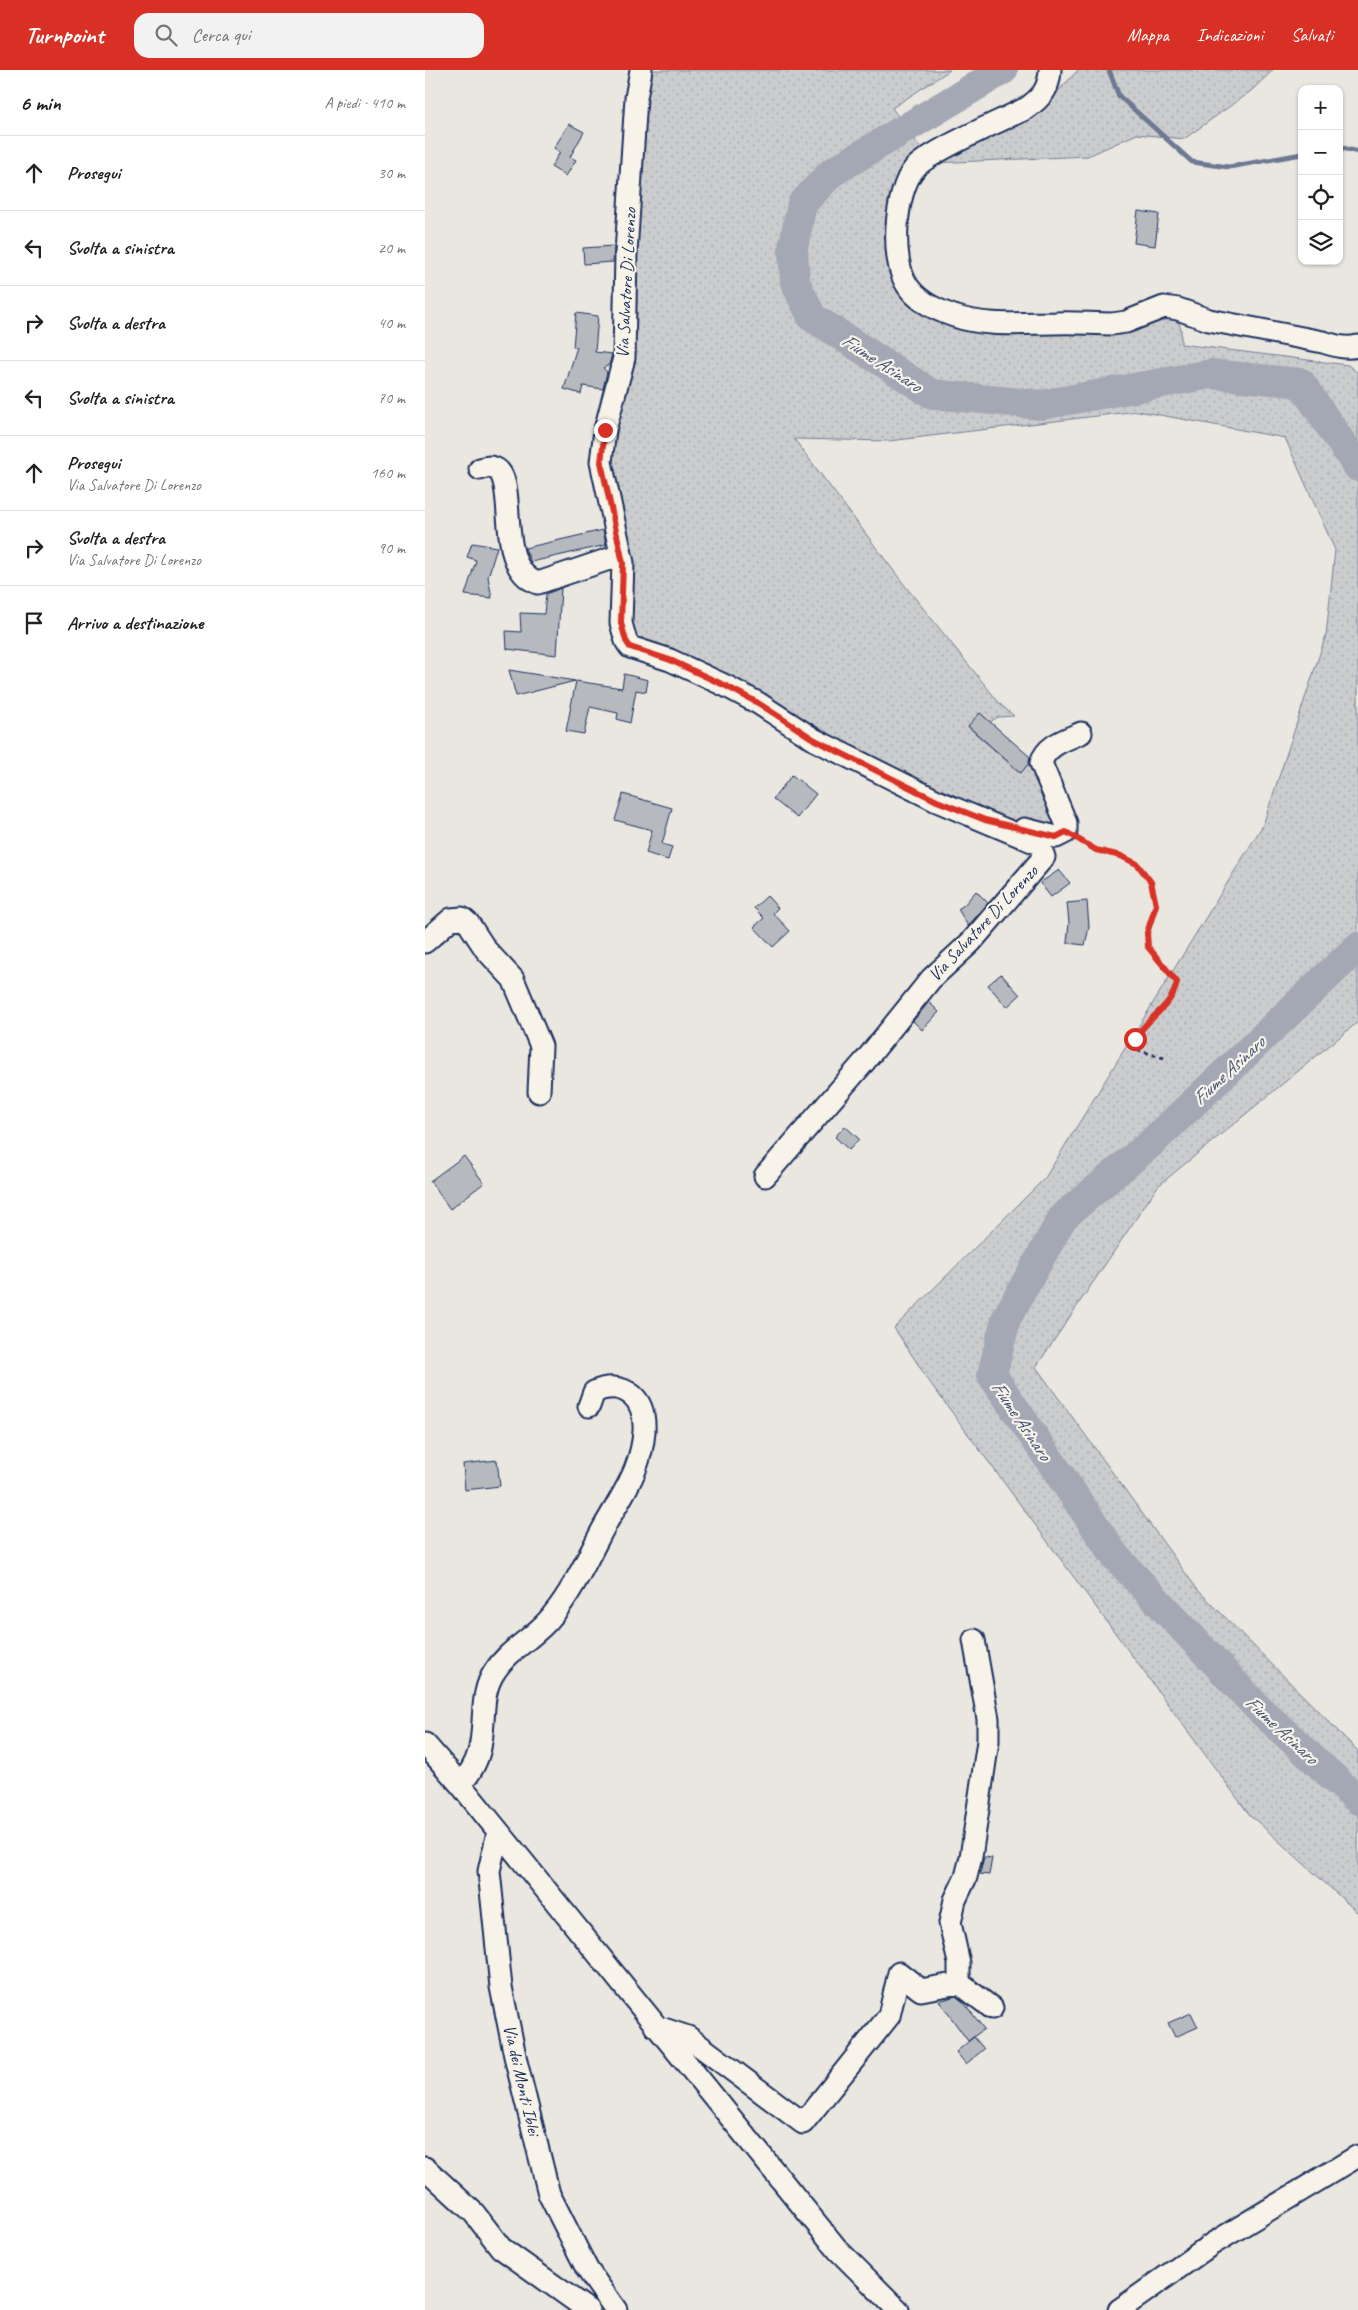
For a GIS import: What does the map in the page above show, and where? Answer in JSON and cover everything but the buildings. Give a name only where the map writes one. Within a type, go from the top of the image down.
[{"type":"street","name":"Via Salvatore Di Lorenzo","points":[[641,70],[636,98],[626,253],[624,358],[605,430],[601,462],[623,563],[621,623],[626,641],[630,647],[670,660],[726,686],[758,703],[815,740],[937,801],[1039,844],[1044,858],[971,942],[931,979],[865,1061],[765,1176]]},
{"type":"street","points":[[1050,70],[1049,86],[1040,100],[924,160],[908,179],[899,205],[898,250],[900,268],[906,284],[918,297],[933,307],[955,316],[1009,324],[1112,324],[1126,322],[1155,309],[1178,308],[1209,320],[1323,342],[1338,347],[1349,348],[1358,346]]},
{"type":"street","points":[[480,469],[489,466],[496,467],[501,472],[508,502],[507,526],[510,544],[516,564],[528,580],[538,583],[621,555]]},
{"type":"street","points":[[985,820],[1056,837],[1066,832],[1065,823],[1041,763],[1043,753],[1057,743],[1081,732]]},
{"type":"street","points":[[425,942],[451,919],[462,918],[469,924],[486,950],[513,979],[541,1046],[539,1092]]},
{"type":"street","points":[[460,1784],[475,1767],[483,1736],[486,1693],[493,1673],[506,1657],[551,1618],[569,1592],[635,1470],[643,1440],[644,1415],[637,1399],[626,1390],[605,1387],[594,1392],[589,1406]]},
{"type":"street","points":[[959,1983],[959,1963],[950,1923],[955,1900],[966,1877],[971,1857],[988,1741],[988,1719],[974,1640]]},
{"type":"street","points":[[425,1744],[460,1784],[838,2250],[898,2310]]},
{"type":"street","name":"Via dei Monti Iblei","points":[[498,1832],[489,1871],[501,1987],[516,2062],[549,2194],[587,2269],[613,2309]]},
{"type":"street","points":[[655,2026],[687,2037],[803,2123],[889,2016],[899,1973],[921,1990],[959,1983],[992,2008]]},
{"type":"street","points":[[1119,2310],[1211,2244],[1358,2156]]},
{"type":"street","points":[[425,2168],[474,2213],[501,2248],[588,2310]]},
{"type":"path","points":[[1066,832],[1096,850],[1121,856],[1137,864],[1151,882],[1156,905],[1147,933],[1148,947],[1177,982],[1174,995],[1141,1029],[1135,1039],[1137,1050],[1168,1059]]},
{"type":"shaded area","points":[[647,70],[950,70],[892,108],[925,154],[894,261],[958,321],[1176,312],[1181,330],[1181,344],[1348,365],[1358,373],[1358,1022],[1158,1186],[1036,1367],[1197,1589],[1358,1751],[1358,1913],[1249,1814],[931,1384],[894,1328],[1045,1178],[1263,825],[1326,635],[1335,550],[1285,438],[1138,411],[889,441],[794,439],[906,587],[1001,705],[1014,716],[998,717],[990,722],[980,713],[968,727],[1020,773],[1033,760],[1058,829],[1024,825],[975,812],[634,644],[608,478]]},
{"type":"shaded area","points":[[1078,70],[1273,70],[1251,91],[1184,139],[1137,134],[1088,156],[933,163],[1042,108]]},
{"type":"waterway","name":"Fiume Asinaro","points":[[1003,70],[831,173],[802,204],[793,248],[795,282],[812,317],[932,394],[1041,405],[1211,374],[1301,383],[1358,467]]},
{"type":"waterway","points":[[1109,70],[1119,96],[1192,162],[1229,167],[1298,155]]},
{"type":"waterway","points":[[1343,148],[1358,152]]},
{"type":"waterway","name":"Fiume Asinaro","points":[[1358,947],[1150,1144],[1063,1217],[1006,1319],[992,1375],[1115,1556],[1258,1708],[1358,1800]]},
{"type":"route","points":[[605,430],[601,462],[623,563],[621,623],[626,641],[630,647],[670,660],[726,686],[758,703],[815,740],[937,801],[985,820],[1056,837],[1066,832],[1096,850],[1121,856],[1137,864],[1151,882],[1156,905],[1147,933],[1148,947],[1177,982],[1174,995],[1141,1029],[1135,1039]]}]
